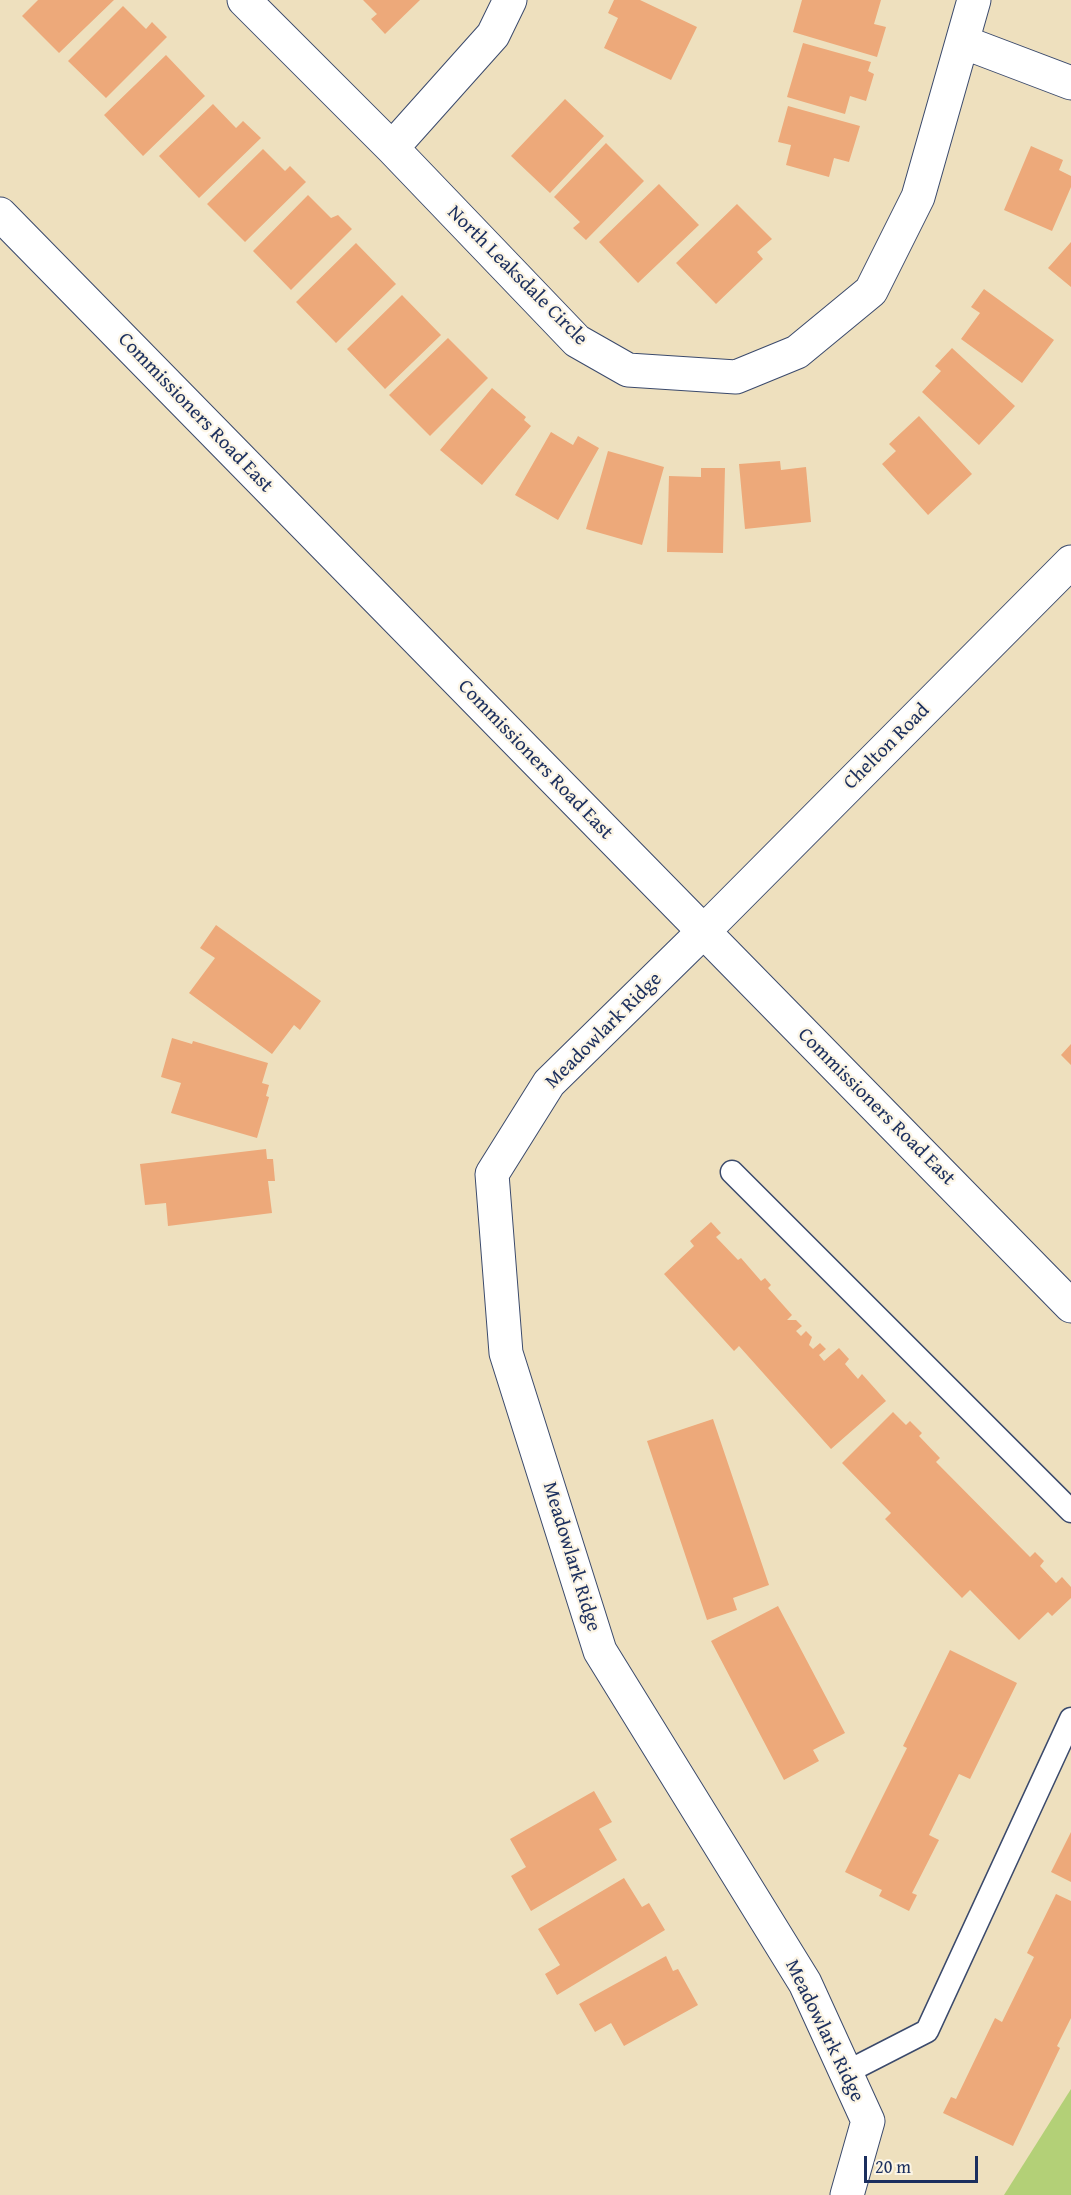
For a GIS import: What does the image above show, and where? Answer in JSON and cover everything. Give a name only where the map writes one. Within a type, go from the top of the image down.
[{"type":"street","name":"North Leaksdale Circle","points":[[244,0],[392,148],[577,341],[628,370],[736,376],[797,352],[871,291],[918,197],[974,0]]},
{"type":"street","points":[[392,148],[492,35],[510,0]]},
{"type":"street","points":[[963,42],[1071,83]]},
{"type":"street","name":"Commissioners Road East","points":[[0,214],[1071,1306]]},
{"type":"street","name":"Chelton Road","points":[[703,932],[1071,562]]},
{"type":"street","name":"Meadowlark Ridge","points":[[703,932],[549,1083],[492,1174],[506,1353],[600,1651],[805,1983],[868,2121],[847,2195]]},
{"type":"lane","points":[[732,1172],[1071,1511]]},
{"type":"lane","points":[[845,2073],[927,2031],[1071,1719]]},
{"type":"green space","points":[[1071,2089],[1071,2195],[1004,2195]]},
{"type":"building","points":[[38,0],[114,0],[59,53],[22,16]]},
{"type":"building","points":[[363,0],[420,0],[385,34],[371,19],[377,14]]},
{"type":"building","points":[[614,0],[640,0],[697,27],[671,80],[604,48],[618,18],[608,13]]},
{"type":"building","points":[[802,0],[881,0],[874,24],[886,27],[877,57],[793,32]]},
{"type":"building","points":[[123,6],[146,29],[152,22],[167,37],[106,98],[68,61]]},
{"type":"building","points":[[803,43],[871,62],[868,71],[874,74],[866,101],[850,96],[845,114],[787,97]]},
{"type":"building","points":[[166,55],[205,96],[143,156],[104,115]]},
{"type":"building","points":[[565,99],[604,136],[550,193],[511,156]]},
{"type":"building","points":[[213,104],[236,128],[243,121],[261,138],[199,198],[159,156]]},
{"type":"building","points":[[788,106],[860,126],[849,162],[834,158],[829,177],[786,165],[791,145],[778,142]]},
{"type":"building","points":[[606,143],[644,181],[586,240],[573,228],[580,222],[554,197]]},
{"type":"building","points":[[1031,146],[1063,160],[1059,170],[1071,176],[1071,187],[1052,231],[1004,210]]},
{"type":"building","points":[[263,149],[285,171],[290,166],[306,182],[245,242],[207,204]]},
{"type":"building","points":[[659,184],[699,225],[638,283],[599,242]]},
{"type":"building","points":[[308,195],[331,218],[338,215],[352,229],[291,290],[253,251]]},
{"type":"building","points":[[737,204],[772,239],[757,252],[763,259],[716,304],[676,263]]},
{"type":"building","points":[[1071,242],[1071,287],[1048,268]]},
{"type":"building","points":[[356,243],[396,284],[336,343],[296,302]]},
{"type":"building","points":[[984,289],[1054,340],[1022,383],[961,339],[980,313],[971,307]]},
{"type":"building","points":[[402,295],[441,335],[385,389],[347,349]]},
{"type":"building","points":[[448,338],[488,378],[430,436],[389,395]]},
{"type":"building","points":[[952,348],[1015,406],[979,445],[922,392],[941,371],[935,366]]},
{"type":"building","points":[[492,388],[526,417],[524,420],[531,426],[482,485],[440,450]]},
{"type":"building","points":[[919,416],[972,474],[928,515],[882,464],[896,451],[889,444]]},
{"type":"building","points":[[551,432],[573,445],[578,436],[599,448],[558,520],[515,495]]},
{"type":"building","points":[[608,451],[664,467],[642,545],[586,529]]},
{"type":"building","points":[[780,461],[781,470],[806,467],[811,522],[745,529],[739,464]]},
{"type":"building","points":[[701,468],[725,468],[723,553],[667,552],[669,476],[701,477]]},
{"type":"building","points":[[216,925],[321,1001],[300,1030],[294,1025],[272,1054],[189,993],[215,958],[200,948]]},
{"type":"building","points":[[172,1038],[192,1044],[193,1041],[268,1063],[262,1083],[269,1085],[266,1096],[269,1097],[257,1138],[171,1113],[181,1083],[161,1077]]},
{"type":"building","points":[[1071,1044],[1071,1065],[1061,1055]]},
{"type":"building","points":[[266,1149],[267,1159],[273,1159],[275,1181],[268,1181],[272,1213],[168,1226],[166,1203],[145,1205],[140,1164]]},
{"type":"building","points":[[711,1222],[721,1233],[716,1237],[738,1260],[741,1258],[761,1281],[765,1278],[771,1285],[768,1288],[792,1315],[787,1320],[796,1320],[802,1326],[796,1331],[801,1336],[806,1331],[812,1337],[809,1345],[813,1349],[820,1343],[826,1349],[819,1355],[824,1361],[839,1348],[849,1359],[845,1364],[858,1379],[862,1374],[886,1401],[831,1449],[739,1346],[734,1351],[664,1274],[694,1246],[690,1241]]},
{"type":"building","points":[[893,1412],[906,1425],[910,1421],[922,1433],[919,1436],[940,1458],[936,1462],[1030,1557],[1035,1552],[1044,1561],[1040,1566],[1056,1583],[1062,1577],[1071,1587],[1071,1598],[1052,1616],[1048,1612],[1019,1640],[970,1590],[962,1598],[885,1519],[891,1513],[842,1463]]},
{"type":"building","points":[[713,1419],[769,1585],[733,1598],[737,1610],[707,1620],[647,1441]]},
{"type":"building","points":[[778,1606],[845,1733],[813,1750],[819,1761],[784,1780],[711,1641]]},
{"type":"building","points":[[950,1650],[1017,1683],[970,1779],[959,1774],[929,1835],[939,1840],[912,1893],[917,1895],[909,1911],[879,1896],[882,1890],[845,1872],[907,1748],[903,1746]]},
{"type":"building","points":[[594,1791],[612,1822],[599,1829],[617,1860],[531,1911],[511,1876],[526,1867],[510,1839]]},
{"type":"building","points":[[1071,1832],[1071,1882],[1051,1872]]},
{"type":"building","points":[[624,1878],[642,1907],[649,1903],[665,1930],[557,1995],[545,1974],[560,1965],[538,1929]]},
{"type":"building","points":[[1056,1894],[1071,1901],[1071,2018],[1057,2046],[1060,2048],[1013,2146],[943,2113],[951,2097],[956,2099],[995,2018],[1002,2022],[1034,1957],[1027,1953]]},
{"type":"building","points":[[666,1956],[673,1971],[678,1969],[698,2005],[624,2046],[611,2023],[595,2032],[579,2004]]}]
